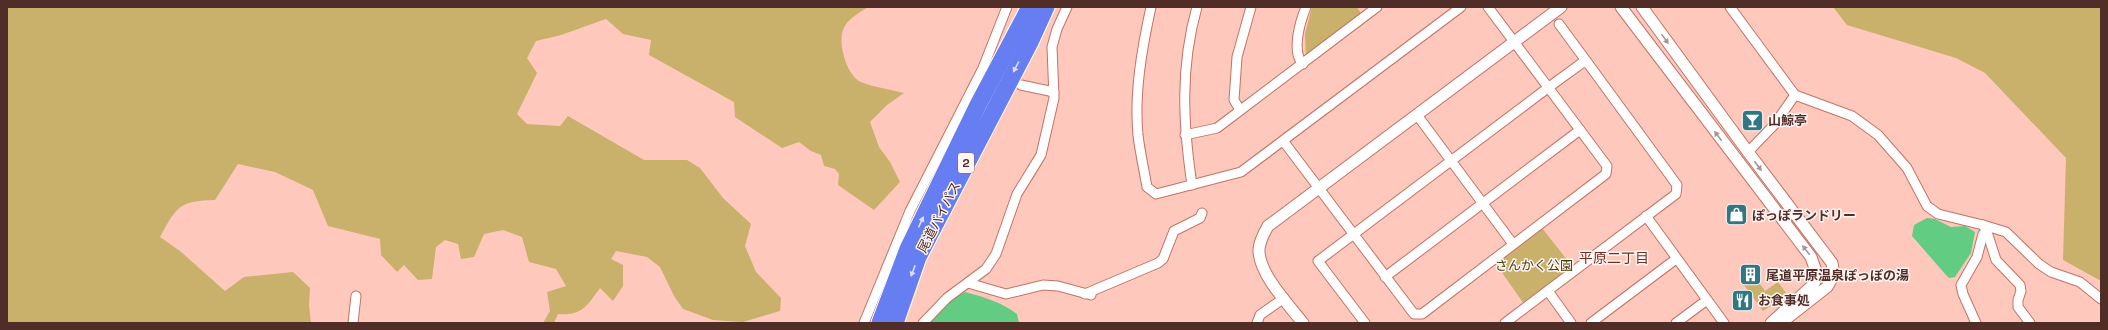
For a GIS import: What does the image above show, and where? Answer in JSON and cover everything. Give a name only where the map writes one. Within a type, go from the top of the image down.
[{"type":"highway","points":[[978,105],[1016,7]]},
{"type":"highway","name":"尾道バイパス","points":[[880,323],[908,249],[978,105],[1030,7]]},
{"type":"highway","name":"尾道バイパス","points":[[895,323],[925,243],[1047,7]]},
{"type":"street","points":[[864,323],[910,211],[983,68],[1007,7]]},
{"type":"street","points":[[922,323],[946,298],[986,269],[996,254],[1017,194],[1041,155],[1054,98],[1052,47],[1057,29],[1068,7]]},
{"type":"street","points":[[1151,7],[1143,44],[1139,87],[1138,135],[1147,187],[1156,194],[1241,172],[1284,142],[1461,7]]},
{"type":"street","points":[[1192,185],[1185,135],[1184,100],[1190,31],[1197,7]]},
{"type":"street","points":[[1240,110],[1234,100],[1237,57],[1250,7]]},
{"type":"street","points":[[1303,64],[1298,59],[1296,46],[1306,7]]},
{"type":"street","points":[[1185,135],[1217,128],[1377,7]]},
{"type":"street","points":[[1284,142],[1352,235],[1414,314],[1422,314],[1606,174],[1607,166],[1488,7]]},
{"type":"street","points":[[1303,323],[1268,277],[1262,264],[1259,250],[1262,236],[1268,226],[1561,7]]},
{"type":"street","points":[[1621,7],[1812,258],[1817,274],[1814,284],[1771,323]]},
{"type":"street","points":[[1642,7],[1748,152],[1832,263],[1834,275],[1827,286],[1781,323]]},
{"type":"street","points":[[1730,7],[1795,95],[1852,116],[1878,135],[1907,168],[1927,206],[1938,214],[1985,228],[2006,232],[2039,264],[2051,272],[2080,282],[2101,299]]},
{"type":"street","points":[[1505,323],[1676,194],[1677,185],[1559,24]]},
{"type":"street","points":[[1365,323],[1318,261],[1452,162],[1549,87],[1582,63],[1587,62]]},
{"type":"street","points":[[1021,85],[1054,92]]},
{"type":"street","points":[[1748,152],[1774,124],[1795,95]]},
{"type":"street","points":[[1417,115],[1513,244]]},
{"type":"street","points":[[1385,277],[1580,130]]},
{"type":"street","points":[[1773,207],[1784,200]]},
{"type":"street","points":[[1085,294],[1158,263],[1163,258],[1174,231],[1200,218],[1202,213]]},
{"type":"street","points":[[1646,216],[1724,323]]},
{"type":"street","points":[[1976,323],[1963,294],[1961,285],[1976,257],[1985,228]]},
{"type":"street","points":[[1985,228],[1996,260],[2020,285],[2021,291],[2018,300],[2018,307],[2030,323]]},
{"type":"street","points":[[1591,323],[1676,258]]},
{"type":"street","points":[[968,283],[1006,294],[1043,285],[1058,286],[1097,296]]},
{"type":"street","points":[[1548,291],[1571,323]]},
{"type":"street","points":[[353,323],[356,296]]},
{"type":"street","points":[[1257,323],[1260,316],[1284,298]]},
{"type":"street","points":[[1676,323],[1707,300]]},
{"type":"green space","points":[[7,7],[868,7],[854,17],[845,26],[842,36],[842,50],[850,71],[859,81],[904,93],[887,105],[870,122],[879,147],[890,162],[900,182],[874,210],[838,185],[839,174],[835,169],[824,166],[821,155],[811,151],[799,142],[782,148],[735,117],[734,102],[649,55],[651,40],[623,34],[606,19],[561,35],[536,41],[527,58],[537,73],[517,114],[527,124],[560,126],[568,116],[644,160],[687,160],[700,168],[723,198],[751,224],[745,246],[756,272],[781,298],[780,311],[743,322],[713,320],[683,309],[674,296],[660,267],[647,257],[616,251],[611,259],[623,265],[623,286],[613,301],[600,288],[583,308],[573,313],[558,314],[554,323],[543,323],[550,311],[547,292],[566,286],[556,269],[529,262],[522,237],[503,230],[484,234],[474,257],[461,259],[458,244],[445,240],[436,247],[432,279],[418,280],[404,265],[397,272],[381,255],[380,239],[328,226],[313,190],[275,172],[238,164],[215,200],[194,202],[180,207],[171,218],[160,237],[180,251],[225,291],[244,277],[293,272],[310,288],[309,305],[311,323],[7,323]]},
{"type":"green space","points":[[1312,7],[1357,7],[1362,15],[1306,60],[1305,34]]},
{"type":"green space","points":[[1833,7],[2101,7],[2101,281],[2063,260],[2066,158],[1985,73],[1956,58],[1847,25]]},
{"type":"green space","name":"さんかく公園","points":[[1542,228],[1572,266],[1524,304],[1496,264]]},
{"type":"green space","points":[[1755,277],[1765,291],[1778,282],[1787,294],[1789,292],[1790,294],[1763,311],[1744,285]]},
{"type":"shaded area","points":[[1927,218],[1935,219],[1951,227],[1965,226],[1975,232],[1971,253],[1955,277],[1949,278],[1912,236],[1914,225]]},
{"type":"shaded area","points":[[965,292],[986,298],[1005,306],[1017,314],[1019,323],[928,323],[955,297]]},
{"type":"place","name":"山鯨亭","points":[[1753,120]]},
{"type":"place","name":"ぽっぽランドリー","points":[[1737,215]]},
{"type":"place","name":"尾道平原温泉ぽっぽの湯","points":[[1751,275]]},
{"type":"place","name":"お食事処","points":[[1743,300]]},
{"type":"district","name":"平原二丁目","points":[[1614,258]]}]
